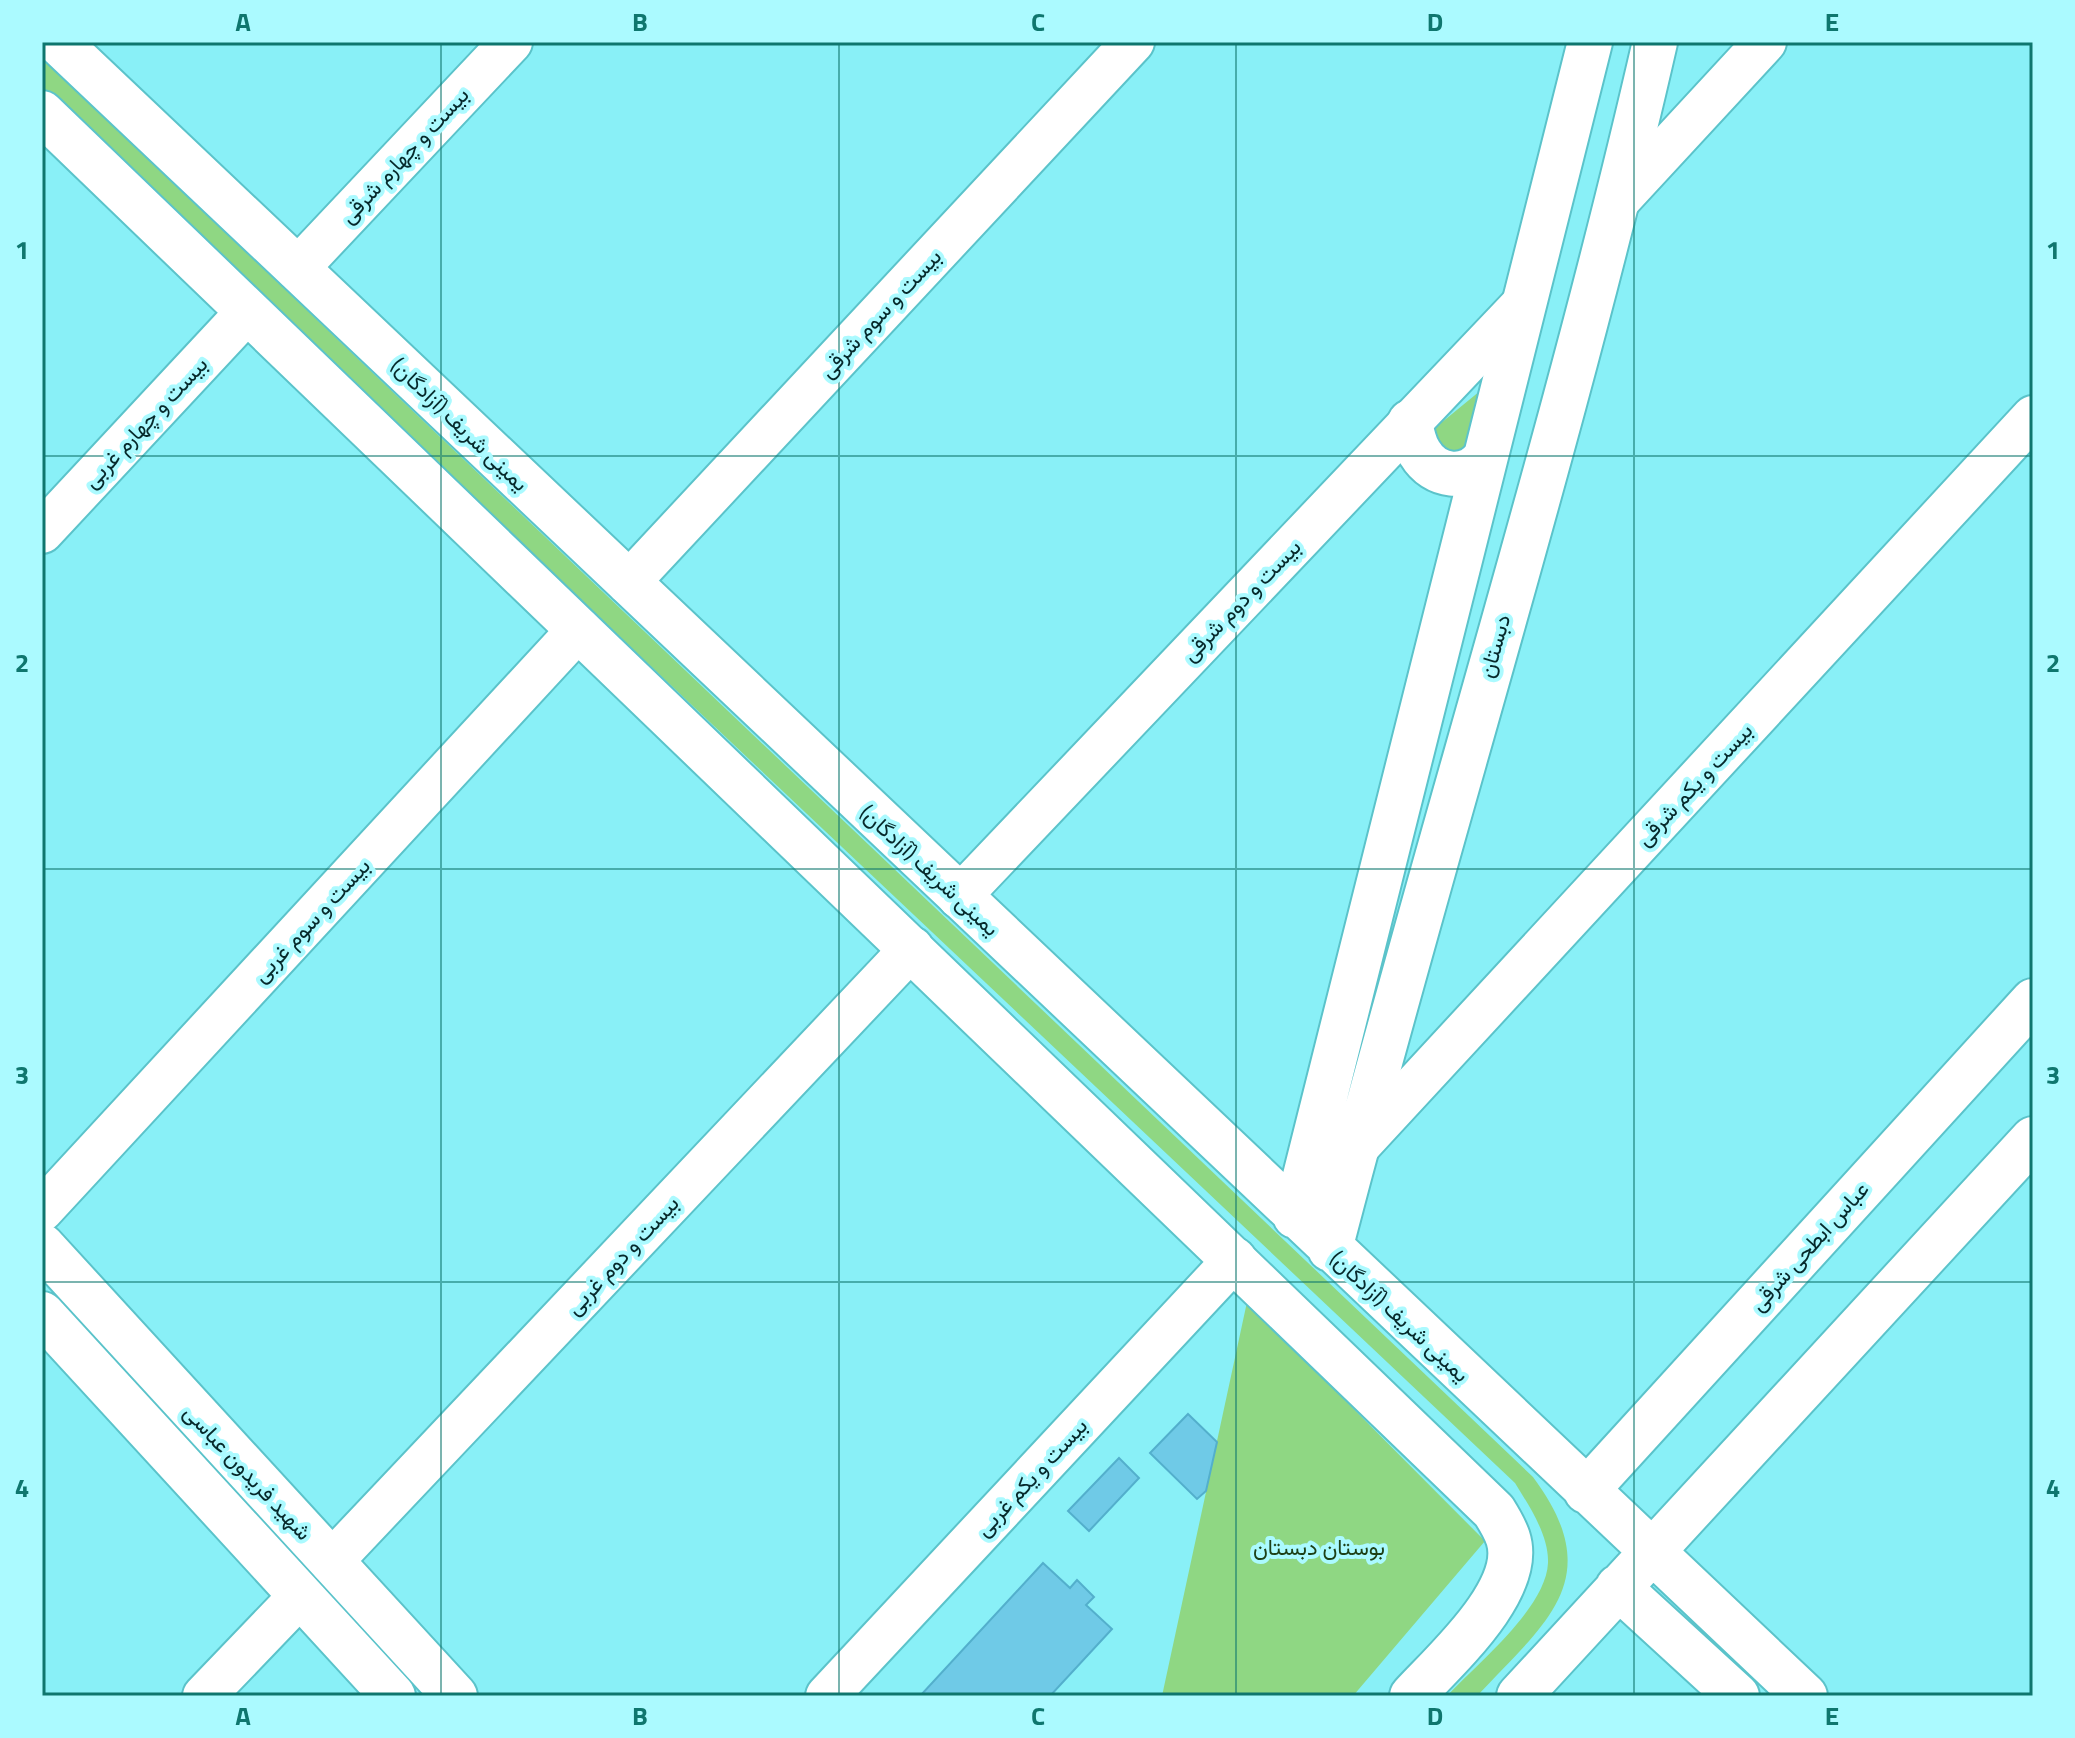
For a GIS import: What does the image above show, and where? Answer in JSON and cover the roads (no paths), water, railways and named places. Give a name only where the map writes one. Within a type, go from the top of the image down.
[{"type":"street","name":"یمینی شریف (آزادگان)","points":[[58,42],[1650,1553],[1805,1696]]},
{"type":"street","name":"بیست و چهارم شرقی","points":[[297,269],[511,42]]},
{"type":"street","name":"بیست و سوم شرقی","points":[[628,583],[1133,42]]},
{"type":"street","name":"دبستان","points":[[1330,1249],[1355,1150],[1353,1074],[1484,459],[1590,42]]},
{"type":"street","name":"دبستان","points":[[1295,1216],[1353,1074],[1618,201],[1655,42]]},
{"type":"street","points":[[1524,303],[1765,42]]},
{"type":"street","points":[[42,113],[1494,1511],[1509,1540],[1504,1580],[1486,1615],[1412,1696]]},
{"type":"street","name":"بیست و دوم شرقی","points":[[959,897],[1524,303]]},
{"type":"street","name":"بیست و چهارم غربی","points":[[42,532],[248,311]]},
{"type":"street","name":"بیست و یکم شرقی","points":[[1355,1150],[2033,417]]},
{"type":"street","points":[[1410,422],[1420,454],[1433,467],[1461,475],[1475,471],[1484,459]]},
{"type":"street","name":"بیست و سوم غربی","points":[[42,1210],[579,629]]},
{"type":"street","name":"بیست و دوم غربی","points":[[331,1562],[912,948]]},
{"type":"street","name":"عباس ابطحی شرقی","points":[[1586,1491],[2033,1001]]},
{"type":"street","points":[[1519,1696],[2033,1139]]},
{"type":"street","name":"شهید فریدون عباسی","points":[[42,1246],[455,1696]]},
{"type":"street","name":"بیست و یکم غربی","points":[[827,1696],[1235,1259]]},
{"type":"street","name":"شهید فریدون عباسی","points":[[42,1314],[393,1696]]},
{"type":"street","points":[[204,1696],[331,1562]]},
{"type":"street","points":[[1618,1587],[1737,1696]]},
{"type":"park label","name":"بوستان دبستان","points":[[1319,1547]]}]
